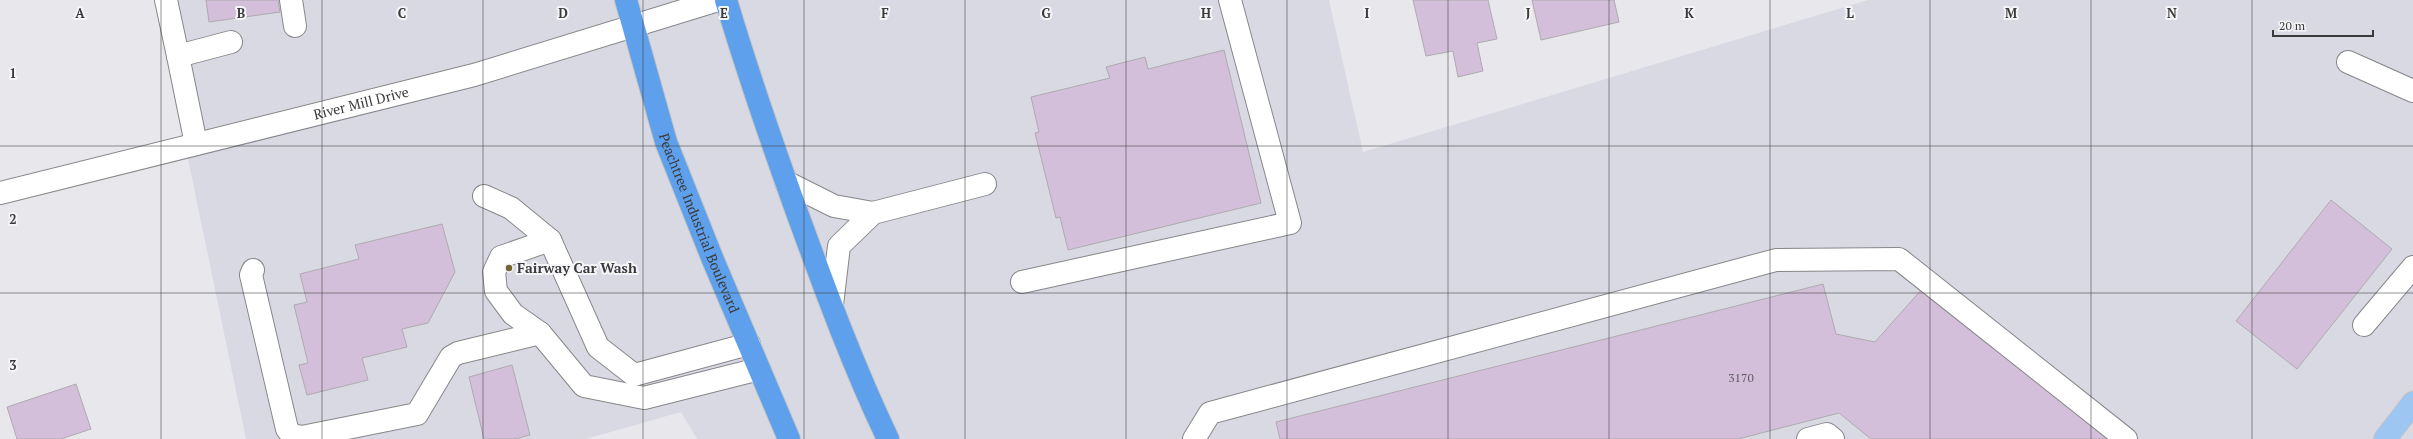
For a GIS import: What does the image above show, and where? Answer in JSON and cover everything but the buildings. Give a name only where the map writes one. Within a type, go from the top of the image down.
[{"type":"highway","name":"Peachtree Industrial Boulevard","points":[[626,0],[666,142],[748,344],[789,439]]},
{"type":"highway","points":[[726,0],[749,77],[786,182],[832,305],[874,409],[888,439]]},
{"type":"main road","points":[[2384,439],[2410,413]]},
{"type":"street","points":[[166,0],[196,144]]},
{"type":"street","points":[[291,0],[295,26]]},
{"type":"street","name":"River Mill Drive","points":[[0,192],[474,75],[718,0]]},
{"type":"street","points":[[1022,282],[1290,223],[1230,0]]},
{"type":"street","points":[[178,56],[231,42]]},
{"type":"street","points":[[2348,62],[2413,91]]},
{"type":"street","points":[[786,182],[834,206],[873,213],[985,184]]},
{"type":"street","points":[[484,196],[511,208],[550,240],[598,347],[634,375],[748,344]]},
{"type":"street","points":[[832,305],[839,246],[873,213]]},
{"type":"street","points":[[550,240],[501,257],[494,272],[496,292],[513,314],[540,333],[584,386],[644,398],[759,369]]},
{"type":"street","points":[[1194,439],[1210,413],[1776,260],[1899,259],[2126,439]]},
{"type":"street","points":[[2364,325],[2413,267]]},
{"type":"street","points":[[252,272],[287,429],[292,435],[302,437],[417,414],[451,357],[458,353],[540,333]]},
{"type":"street","points":[[1808,439],[1827,434],[1833,439]]},
{"type":"shaded area","points":[[155,0],[1329,0],[1363,152],[1868,0],[2413,0],[2413,439],[697,439],[681,412],[586,439],[246,439]]},
{"type":"place","name":"Fairway Car Wash","points":[[509,268]]}]
